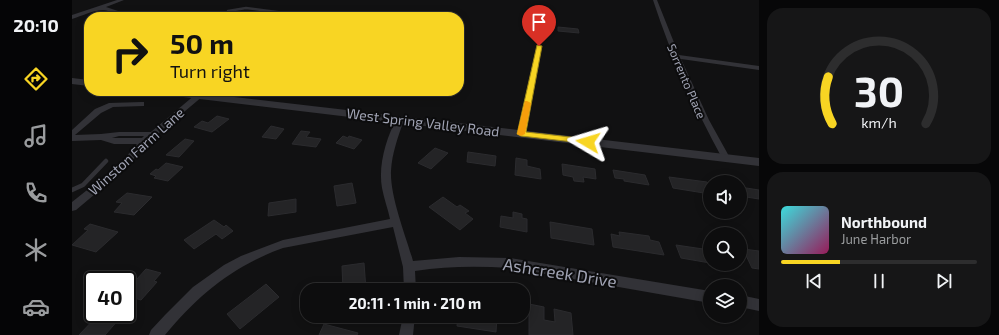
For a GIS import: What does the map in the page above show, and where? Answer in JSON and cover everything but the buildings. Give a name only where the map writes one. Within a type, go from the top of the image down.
[{"type":"street","points":[[86,12],[122,0]]},
{"type":"street","name":"Sorrento Place","points":[[655,0],[677,57],[705,122],[726,158]]},
{"type":"street","points":[[100,7],[116,12]]},
{"type":"street","points":[[72,17],[84,13]]},
{"type":"street","points":[[677,57],[759,68]]},
{"type":"street","points":[[72,81],[84,82]]},
{"type":"street","name":"Winston Farm Lane","points":[[72,207],[123,166],[144,141],[199,96]]},
{"type":"street","name":"West Spring Valley Road","points":[[225,96],[400,120],[759,162]]},
{"type":"street","points":[[72,134],[98,111],[112,105],[140,104]]},
{"type":"street","points":[[400,120],[390,146],[385,175],[387,188],[409,267],[410,283]]},
{"type":"street","points":[[72,138],[101,138],[119,134],[153,134]]},
{"type":"street","points":[[101,138],[114,141],[144,141]]},
{"type":"street","points":[[156,335],[189,297],[222,271],[242,259],[265,249],[283,244],[396,222]]},
{"type":"street","name":"Ashcreek Drive","points":[[409,267],[454,261],[478,260],[510,263],[703,295]]},
{"type":"street","points":[[747,303],[759,305]]},
{"type":"street","points":[[406,335],[408,323]]},
{"type":"lane","points":[[227,12],[228,10],[246,8],[277,12]]},
{"type":"lane","points":[[521,134],[539,41],[552,12],[550,11],[537,10],[528,29],[529,34],[539,41]]},
{"type":"lane","points":[[72,190],[83,185],[106,161]]},
{"type":"slow traffic","points":[[521,134],[527,103]]},
{"type":"route","points":[[539,46],[521,134],[588,142]]}]
